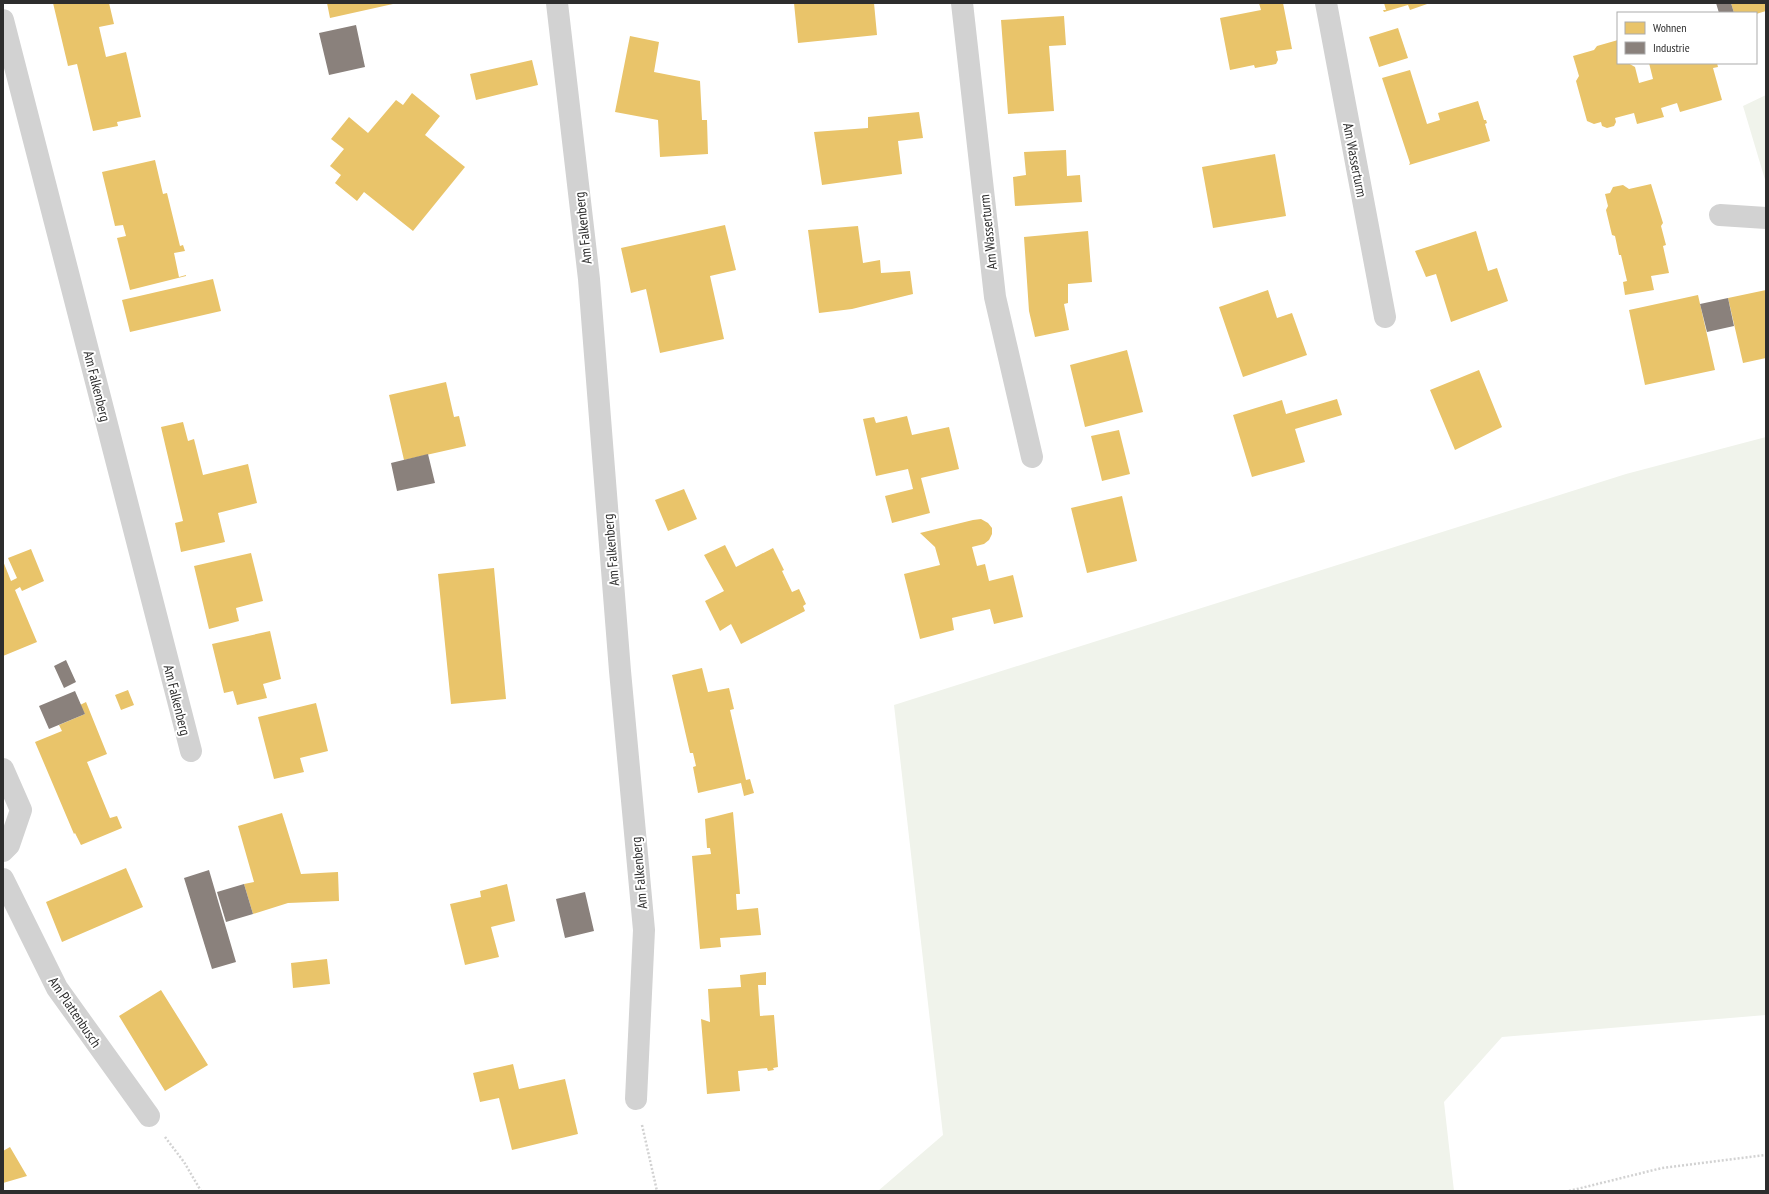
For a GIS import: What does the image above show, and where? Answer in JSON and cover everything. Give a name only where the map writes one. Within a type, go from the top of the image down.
[{"type":"street","name":"Am Falkenberg","points":[[557,3],[589,278],[620,671],[644,930],[636,1099]]},
{"type":"street","name":"Am Wasserturm","points":[[962,3],[995,298],[1032,458]]},
{"type":"street","name":"Am Wasserturm","points":[[1326,3],[1385,317]]},
{"type":"street","name":"Am Falkenberg","points":[[3,20],[190,752]]},
{"type":"street","points":[[1720,215],[1766,218]]},
{"type":"street","points":[[3,769],[21,810],[9,845],[3,851]]},
{"type":"street","name":"Am Plattenbusch","points":[[3,879],[56,988],[149,1116]]},
{"type":"path","points":[[636,1099],[657,1191]]},
{"type":"path","points":[[149,1116],[184,1162],[201,1191]]},
{"type":"path","points":[[1569,1191],[1662,1168],[1766,1155]]},
{"type":"shaded area","points":[[1766,95],[1766,183],[1743,106]]},
{"type":"shaded area","points":[[1766,437],[1766,1015],[1502,1037],[1444,1102],[1454,1191],[878,1191],[943,1135],[894,705],[1626,474]]},
{"type":"building: Wohnen","points":[[53,3],[109,3],[114,24],[99,27],[106,57],[126,52],[141,117],[117,122],[118,126],[93,131],[77,64],[68,66]]},
{"type":"building: Wohnen","points":[[327,3],[393,3],[393,4],[330,18]]},
{"type":"building: Wohnen","points":[[794,3],[874,3],[877,35],[798,43]]},
{"type":"building: Wohnen","points":[[1259,3],[1283,3],[1292,49],[1276,51],[1278,60],[1276,64],[1255,68],[1254,65],[1230,70],[1220,18],[1261,10]]},
{"type":"building: Wohnen","points":[[1384,3],[1430,3],[1410,10],[1408,5],[1384,12],[1383,10],[1386,10]]},
{"type":"building: Wohnen","points":[[1731,3],[1766,3],[1766,11],[1757,14],[1757,12],[1734,12]]},
{"type":"building: Wohnen","points":[[1064,16],[1066,45],[1049,46],[1054,111],[1008,114],[1001,20]]},
{"type":"building: Wohnen","points":[[1398,28],[1408,58],[1379,67],[1369,37]]},
{"type":"building: Wohnen","points":[[630,36],[659,42],[654,72],[700,81],[702,120],[707,120],[708,154],[660,157],[658,120],[615,112]]},
{"type":"building: Wohnen","points":[[1617,40],[1617,64],[1630,64],[1635,67],[1639,83],[1653,79],[1649,64],[1717,64],[1718,67],[1713,68],[1722,100],[1680,112],[1677,103],[1661,108],[1664,117],[1637,124],[1634,113],[1615,118],[1616,122],[1614,126],[1607,128],[1602,126],[1601,122],[1594,124],[1587,121],[1576,81],[1579,76],[1573,56],[1594,50],[1597,46]]},
{"type":"building: Wohnen","points":[[532,60],[538,85],[476,100],[470,74]]},
{"type":"building: Wohnen","points":[[1410,70],[1427,124],[1440,120],[1438,113],[1478,101],[1484,120],[1486,120],[1487,123],[1485,124],[1490,141],[1409,165],[1410,163],[1382,78]]},
{"type":"building: Wohnen","points":[[412,93],[440,116],[425,135],[465,167],[413,231],[364,192],[357,201],[335,183],[341,175],[330,166],[344,149],[331,139],[349,117],[368,133],[396,100],[403,105]]},
{"type":"building: Wohnen","points":[[919,112],[923,138],[898,141],[902,174],[822,185],[814,132],[868,128],[868,117]]},
{"type":"building: Wohnen","points":[[1066,150],[1067,176],[1080,175],[1082,202],[1015,206],[1013,177],[1026,175],[1024,152]]},
{"type":"building: Wohnen","points":[[1275,154],[1286,216],[1213,228],[1202,167]]},
{"type":"building: Wohnen","points":[[155,160],[163,194],[167,193],[180,246],[183,245],[185,251],[174,253],[179,277],[186,276],[130,290],[117,238],[126,236],[123,225],[115,226],[102,172]]},
{"type":"building: Wohnen","points":[[1651,184],[1663,223],[1661,226],[1666,245],[1663,246],[1669,273],[1651,276],[1654,290],[1625,295],[1623,282],[1627,281],[1615,236],[1612,235],[1606,210],[1608,206],[1605,194],[1610,193],[1613,187],[1623,185],[1629,189]]},
{"type":"building: Wohnen","points":[[725,225],[736,270],[710,276],[724,339],[660,353],[646,289],[631,293],[621,248]]},
{"type":"building: Wohnen","points":[[858,226],[863,263],[880,260],[881,273],[910,271],[913,294],[852,309],[819,313],[808,230]]},
{"type":"building: Wohnen","points":[[1088,231],[1092,282],[1068,284],[1068,303],[1064,304],[1069,330],[1035,337],[1029,311],[1024,237]]},
{"type":"building: Wohnen","points":[[1476,231],[1488,271],[1497,268],[1508,301],[1451,322],[1436,274],[1426,277],[1415,251]]},
{"type":"building: Wohnen","points":[[213,279],[221,311],[130,332],[122,300]]},
{"type":"building: Wohnen","points":[[1268,290],[1277,318],[1292,313],[1307,355],[1243,377],[1219,307]]},
{"type":"building: Wohnen","points":[[1766,290],[1766,358],[1743,363],[1728,298]]},
{"type":"building: Wohnen","points":[[1698,295],[1715,370],[1645,385],[1629,310]]},
{"type":"building: Wohnen","points":[[1127,350],[1143,412],[1085,427],[1070,365]]},
{"type":"building: Wohnen","points":[[1479,370],[1502,427],[1455,450],[1430,390]]},
{"type":"building: Wohnen","points":[[446,382],[454,417],[459,416],[466,446],[404,460],[389,395]]},
{"type":"building: Wohnen","points":[[1337,399],[1342,415],[1295,429],[1305,462],[1252,477],[1233,415],[1282,400],[1286,414]]},
{"type":"building: Wohnen","points":[[907,416],[912,435],[949,427],[959,469],[921,478],[930,513],[892,523],[885,496],[913,489],[908,469],[876,476],[863,419],[874,417],[876,423]]},
{"type":"building: Wohnen","points":[[183,422],[188,441],[194,439],[203,475],[248,464],[257,503],[218,513],[225,542],[181,552],[175,523],[183,521],[161,427]]},
{"type":"building: Wohnen","points":[[1119,430],[1130,474],[1102,481],[1091,436]]},
{"type":"building: Wohnen","points":[[684,489],[697,519],[668,531],[655,500]]},
{"type":"building: Wohnen","points":[[1122,496],[1137,561],[1087,573],[1071,508]]},
{"type":"building: Wohnen","points":[[981,519],[988,523],[992,528],[992,534],[989,540],[984,544],[972,547],[977,566],[985,564],[989,581],[1013,575],[1023,617],[994,624],[990,609],[952,618],[954,630],[920,639],[904,574],[940,565],[935,547],[920,533]]},
{"type":"building: Wohnen","points":[[725,545],[736,567],[773,548],[784,570],[782,571],[792,592],[799,589],[806,604],[803,606],[805,611],[741,644],[731,624],[720,631],[705,601],[724,591],[704,555]]},
{"type":"building: Wohnen","points":[[31,549],[44,581],[22,591],[20,587],[15,590],[37,642],[3,656],[3,561],[11,581],[17,578],[8,558]]},
{"type":"building: Wohnen","points":[[251,553],[263,601],[236,608],[239,621],[209,629],[194,566]]},
{"type":"building: Wohnen","points":[[494,568],[506,699],[451,704],[438,574]]},
{"type":"building: Wohnen","points":[[270,631],[281,679],[263,684],[267,698],[237,705],[233,691],[224,693],[212,644]]},
{"type":"building: Wohnen","points":[[702,668],[708,692],[729,688],[734,709],[730,710],[746,780],[750,779],[754,793],[744,796],[741,783],[698,793],[693,767],[696,766],[693,753],[690,753],[672,675]]},
{"type":"building: Wohnen","points":[[128,690],[134,705],[121,710],[115,695]]},
{"type":"building: Wohnen","points":[[86,702],[107,754],[87,762],[110,818],[117,816],[122,828],[81,845],[75,833],[74,834],[35,742],[62,731],[59,725],[85,714],[80,705]]},
{"type":"building: Wohnen","points":[[316,703],[328,751],[300,758],[304,772],[274,779],[258,717]]},
{"type":"building: Wohnen","points":[[733,812],[740,894],[736,894],[737,910],[758,908],[761,935],[720,938],[721,947],[700,949],[692,856],[711,854],[710,848],[707,848],[705,819]]},
{"type":"building: Wohnen","points":[[282,813],[301,874],[338,872],[339,901],[288,903],[253,914],[244,884],[254,882],[238,826]]},
{"type":"building: Wohnen","points":[[126,868],[143,907],[62,942],[46,902]]},
{"type":"building: Wohnen","points":[[507,884],[515,921],[491,927],[499,957],[465,965],[450,904],[481,897],[480,891]]},
{"type":"building: Wohnen","points":[[327,959],[330,984],[293,988],[291,963]]},
{"type":"building: Wohnen","points":[[766,972],[766,985],[758,985],[760,1016],[774,1015],[778,1067],[773,1068],[774,1070],[768,1071],[767,1068],[738,1071],[740,1091],[707,1094],[701,1019],[710,1022],[708,989],[741,987],[740,975]]},
{"type":"building: Wohnen","points":[[161,990],[208,1065],[165,1091],[119,1016]]},
{"type":"building: Wohnen","points":[[513,1064],[519,1089],[565,1079],[578,1134],[512,1150],[499,1098],[480,1102],[473,1073]]},
{"type":"building: Wohnen","points":[[10,1147],[27,1176],[3,1183],[3,1151]]},
{"type":"building: Industrie","points":[[1716,3],[1731,3],[1734,12],[1719,12]]},
{"type":"building: Industrie","points":[[356,25],[365,67],[329,75],[319,33]]},
{"type":"building: Industrie","points":[[1728,298],[1734,326],[1707,332],[1700,304]]},
{"type":"building: Industrie","points":[[428,454],[435,483],[397,491],[391,463]]},
{"type":"building: Industrie","points":[[66,660],[76,682],[64,688],[54,666]]},
{"type":"building: Industrie","points":[[75,691],[85,714],[49,729],[39,706]]},
{"type":"building: Industrie","points":[[209,870],[236,962],[212,969],[184,878]]},
{"type":"building: Industrie","points":[[244,884],[253,914],[226,922],[217,892]]},
{"type":"building: Industrie","points":[[585,892],[594,931],[565,938],[556,899]]}]
